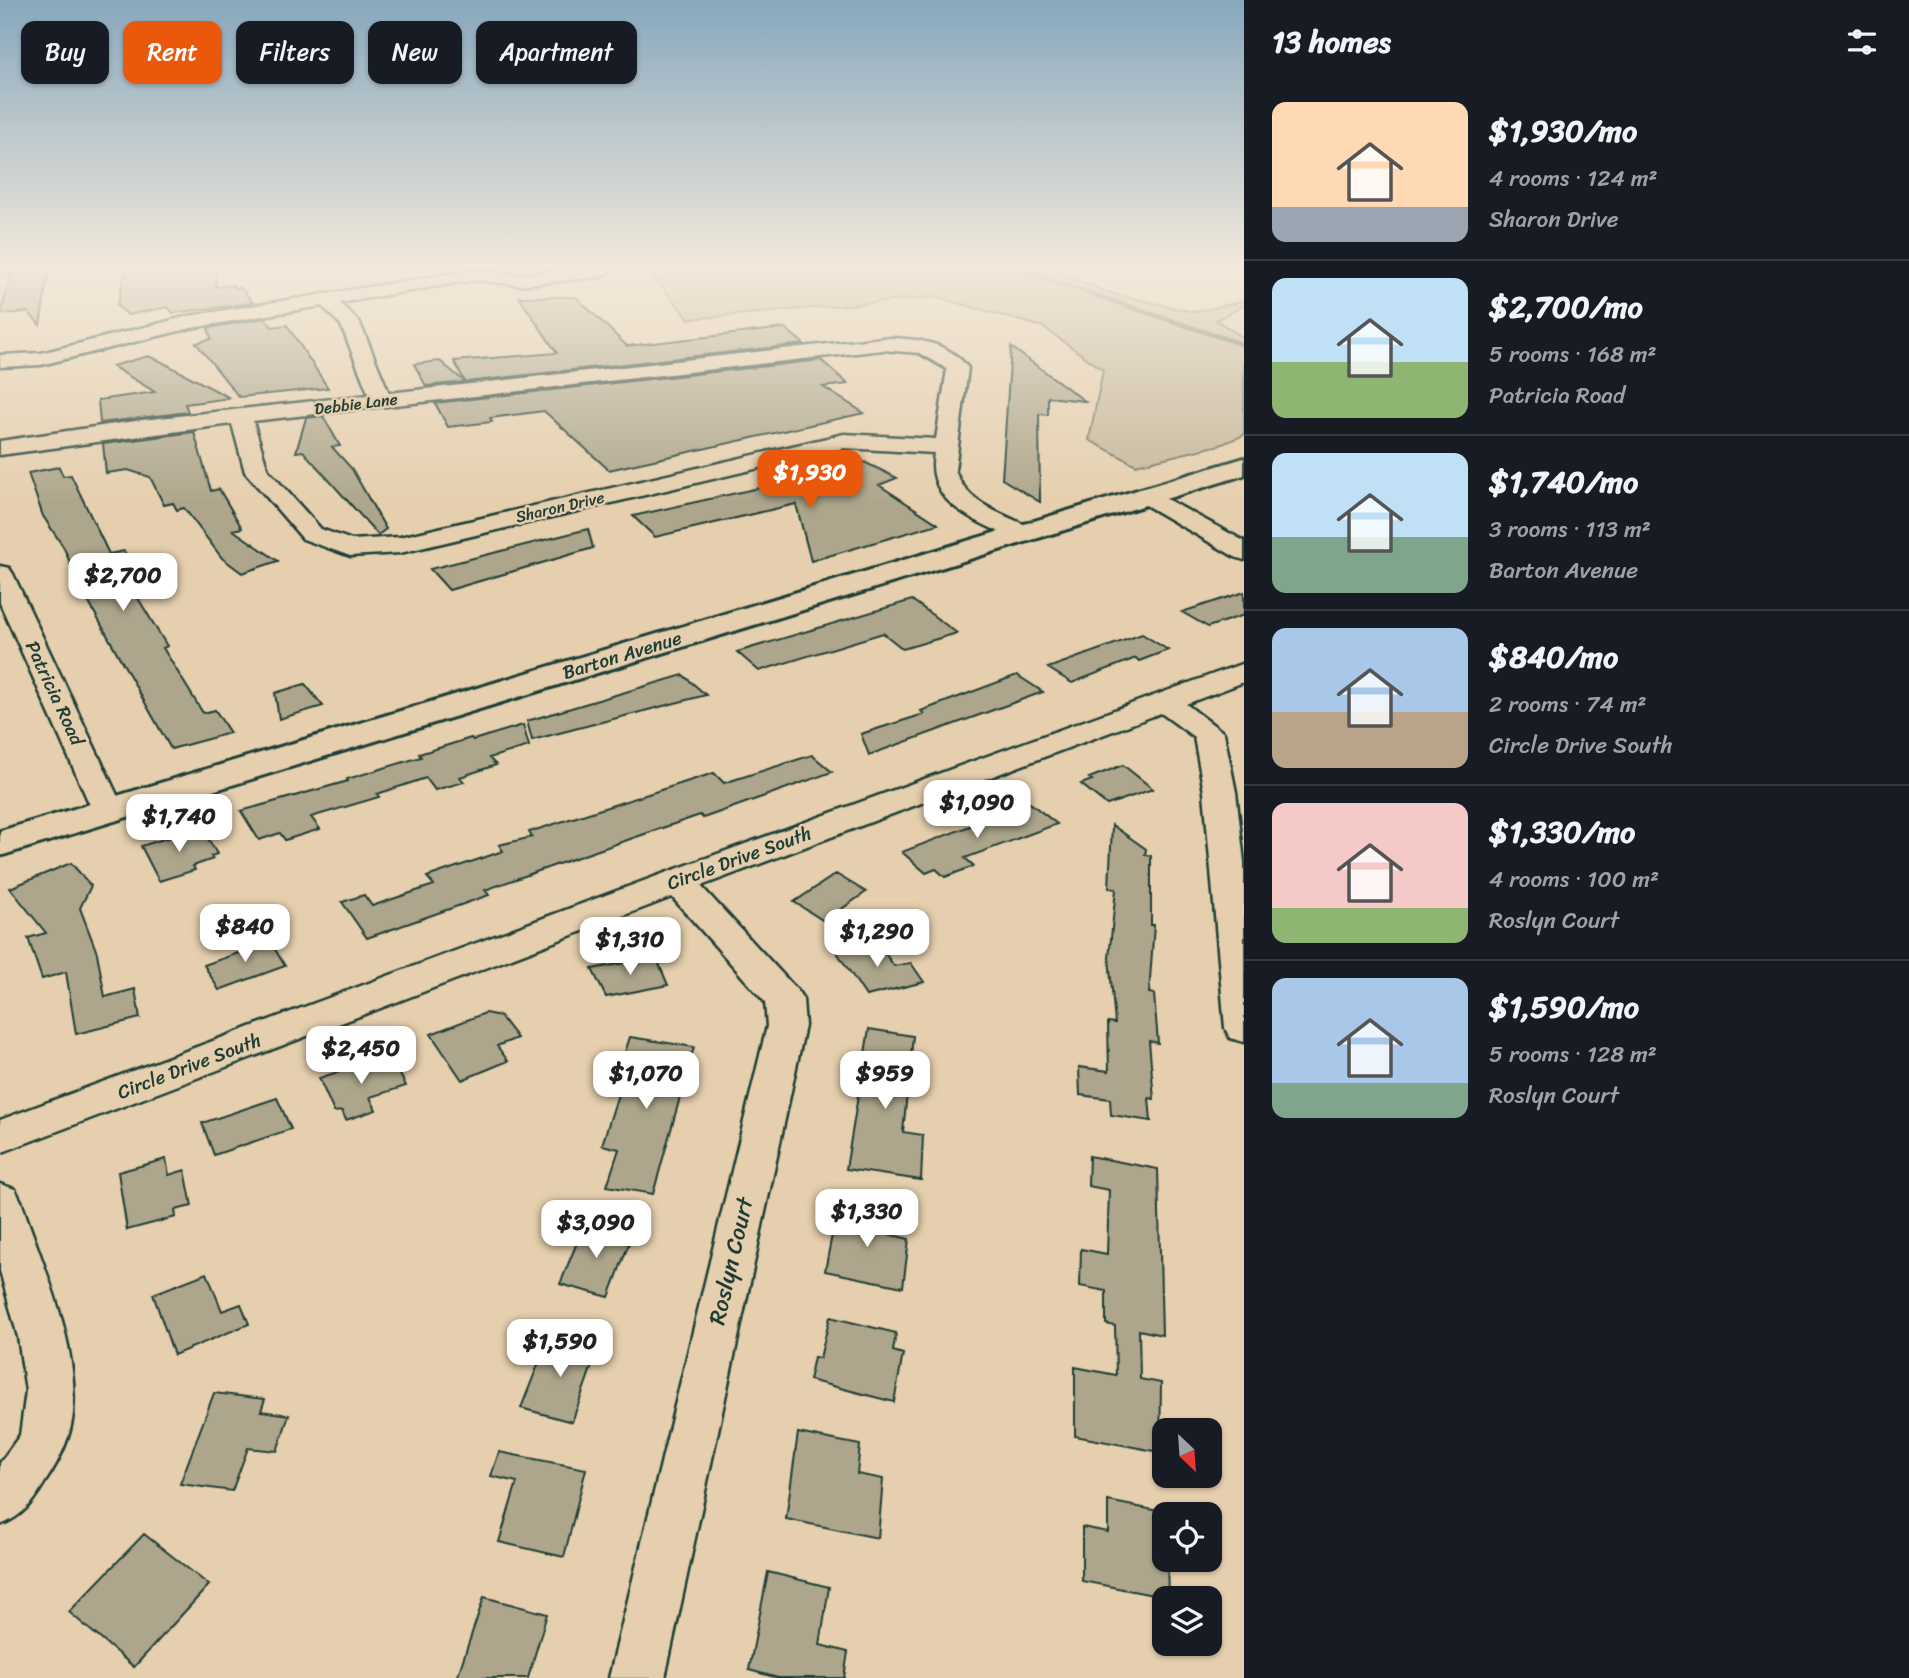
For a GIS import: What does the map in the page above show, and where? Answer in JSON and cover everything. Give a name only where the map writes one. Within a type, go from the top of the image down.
[{"type":"street","points":[[0,361],[41,359],[101,346]]},
{"type":"street","points":[[360,346],[382,401]]},
{"type":"street","name":"Debbie Lane","points":[[0,448],[35,440],[863,346]]},
{"type":"street","name":"Debbie Lane","points":[[920,346],[948,357],[958,368],[943,470],[945,482],[954,495],[967,505],[1021,532]]},
{"type":"street","name":"Sharon Drive","points":[[241,417],[257,472],[312,534],[351,548],[400,545],[844,441],[948,447]]},
{"type":"street","name":"Barton Avenue","points":[[0,844],[1244,466]]},
{"type":"street","points":[[1146,495],[1244,552]]},
{"type":"street","name":"Patricia Road","points":[[0,574],[109,812]]},
{"type":"street","name":"Circle Drive South","points":[[0,1137],[677,881],[1244,672]]},
{"type":"street","points":[[1164,702],[1209,733],[1235,858],[1244,1028]]},
{"type":"street","name":"Roslyn Court","points":[[637,1678],[786,1026],[784,999],[677,881]]},
{"type":"street","points":[[0,1201],[47,1362],[50,1415],[28,1470],[0,1501]]},
{"type":"shaded area","points":[[1070,346],[1244,346],[1244,435],[1220,445],[1136,465],[1089,440],[1103,370]]},
{"type":"building","points":[[199,346],[301,346],[328,388],[239,397]]},
{"type":"building","points":[[552,346],[783,346],[465,382],[454,361],[557,353]]},
{"type":"building","points":[[1011,347],[1085,401],[1048,397],[1048,415],[1039,414],[1040,502],[1002,479]]},
{"type":"building","points":[[148,356],[230,398],[185,404],[188,412],[100,423],[98,400],[155,392],[112,366]]},
{"type":"building","points":[[821,360],[848,384],[823,387],[864,413],[609,470],[544,411],[490,418],[492,422],[448,427],[435,403]]},
{"type":"building","points":[[440,361],[465,382],[426,386],[414,364]]},
{"type":"building","points":[[323,416],[340,446],[332,447],[352,469],[386,529],[378,535],[303,451],[296,452],[306,418]]},
{"type":"building","points":[[194,432],[211,491],[219,489],[242,528],[233,530],[278,561],[242,573],[222,558],[184,508],[177,510],[173,503],[164,505],[150,477],[128,470],[106,473],[103,444]]},
{"type":"building","points":[[864,462],[897,478],[879,485],[938,524],[811,561],[796,504],[655,537],[633,516],[785,482],[802,479],[805,481]]},
{"type":"building","points":[[59,467],[63,476],[71,475],[109,554],[124,551],[136,573],[124,575],[167,646],[163,648],[203,713],[215,710],[230,733],[171,749],[79,585],[64,548],[43,516],[28,473]]},
{"type":"building","points":[[588,529],[593,548],[449,590],[430,569]]},
{"type":"building","points":[[1244,592],[1244,615],[1208,627],[1182,612]]},
{"type":"building","points":[[912,600],[957,633],[903,649],[883,633],[759,671],[737,652]]},
{"type":"building","points":[[1142,634],[1168,650],[1139,661],[1136,658],[1072,683],[1048,668]]},
{"type":"building","points":[[683,675],[706,695],[532,740],[527,721]]},
{"type":"building","points":[[1017,675],[1043,692],[869,755],[861,734],[924,714],[921,711]]},
{"type":"building","points":[[305,684],[323,706],[279,719],[275,693]]},
{"type":"building","points":[[523,725],[529,746],[489,758],[496,765],[460,777],[464,782],[435,790],[426,778],[377,794],[379,797],[311,817],[320,829],[285,840],[280,833],[259,840],[241,811],[348,781],[347,779],[421,757],[419,754],[471,738],[473,740]]},
{"type":"building","points":[[812,755],[832,772],[485,890],[489,895],[367,938],[342,902],[364,895],[372,906],[434,885],[427,877],[503,851],[499,845],[532,837],[529,832],[714,773],[724,783]]},
{"type":"building","points":[[1123,765],[1153,789],[1107,805],[1081,784],[1092,780],[1089,778]]},
{"type":"building","points":[[1030,803],[1057,824],[965,858],[974,866],[945,877],[936,869],[926,873],[902,852]]},
{"type":"building","points":[[1112,825],[1146,849],[1145,855],[1151,856],[1151,925],[1154,925],[1149,993],[1154,994],[1158,1043],[1149,1041],[1154,1099],[1149,1098],[1151,1121],[1111,1115],[1110,1099],[1080,1095],[1079,1067],[1109,1071],[1108,1022],[1115,1023],[1109,958],[1116,889],[1109,888]]},
{"type":"building","points":[[196,829],[198,832],[203,830],[217,854],[211,856],[213,859],[193,866],[195,870],[159,881],[141,846]]},
{"type":"building","points":[[71,863],[91,886],[80,908],[97,953],[105,997],[135,989],[140,1018],[76,1034],[66,972],[42,979],[28,938],[46,933],[10,888]]},
{"type":"building","points":[[836,874],[866,892],[824,921],[794,902]]},
{"type":"building","points":[[267,936],[285,966],[219,990],[204,965],[247,950],[243,945]]},
{"type":"building","points":[[876,941],[894,966],[911,963],[924,982],[866,996],[836,951]]},
{"type":"building","points":[[656,957],[668,985],[606,997],[592,969]]},
{"type":"building","points":[[485,1013],[500,1016],[517,1038],[497,1046],[508,1061],[462,1080],[431,1034]]},
{"type":"building","points":[[869,1029],[913,1036],[903,1132],[923,1135],[921,1180],[846,1169]]},
{"type":"building","points":[[630,1037],[694,1047],[653,1194],[607,1186],[619,1149],[602,1145],[626,1065],[621,1064]]},
{"type":"building","points":[[390,1055],[406,1086],[370,1097],[376,1110],[346,1120],[342,1111],[334,1112],[319,1078]]},
{"type":"building","points":[[277,1098],[291,1129],[214,1155],[202,1123]]},
{"type":"building","points":[[1089,1156],[1158,1169],[1162,1335],[1139,1330],[1140,1379],[1161,1383],[1160,1418],[1152,1418],[1152,1450],[1075,1436],[1075,1367],[1116,1375],[1115,1326],[1106,1324],[1106,1291],[1080,1286],[1081,1249],[1107,1254],[1109,1190],[1088,1186]]},
{"type":"building","points":[[166,1159],[169,1175],[185,1170],[192,1206],[175,1210],[176,1217],[127,1230],[118,1172]]},
{"type":"building","points":[[837,1209],[890,1220],[888,1234],[909,1239],[903,1287],[825,1271]]},
{"type":"building","points":[[585,1223],[632,1235],[609,1297],[560,1284]]},
{"type":"building","points":[[207,1273],[222,1311],[241,1304],[249,1324],[174,1355],[153,1294]]},
{"type":"building","points":[[830,1317],[896,1333],[893,1351],[903,1354],[894,1402],[809,1380],[814,1357],[820,1358]]},
{"type":"building","points":[[549,1337],[599,1346],[572,1422],[521,1408]]},
{"type":"building","points":[[214,1393],[265,1399],[261,1411],[289,1415],[277,1451],[248,1448],[232,1491],[180,1484]]},
{"type":"building","points":[[798,1433],[860,1445],[857,1474],[883,1479],[878,1538],[786,1519]]},
{"type":"building","points":[[499,1452],[586,1469],[564,1557],[499,1542],[517,1482],[491,1476]]},
{"type":"building","points":[[1108,1501],[1152,1510],[1152,1572],[1167,1572],[1168,1586],[1152,1586],[1152,1595],[1082,1581],[1082,1527],[1108,1532]]},
{"type":"building","points":[[144,1534],[209,1585],[134,1667],[69,1612]]},
{"type":"building","points":[[768,1572],[829,1587],[820,1645],[848,1652],[844,1678],[778,1678],[749,1670]]},
{"type":"building","points":[[484,1597],[547,1614],[528,1678],[457,1678]]}]
